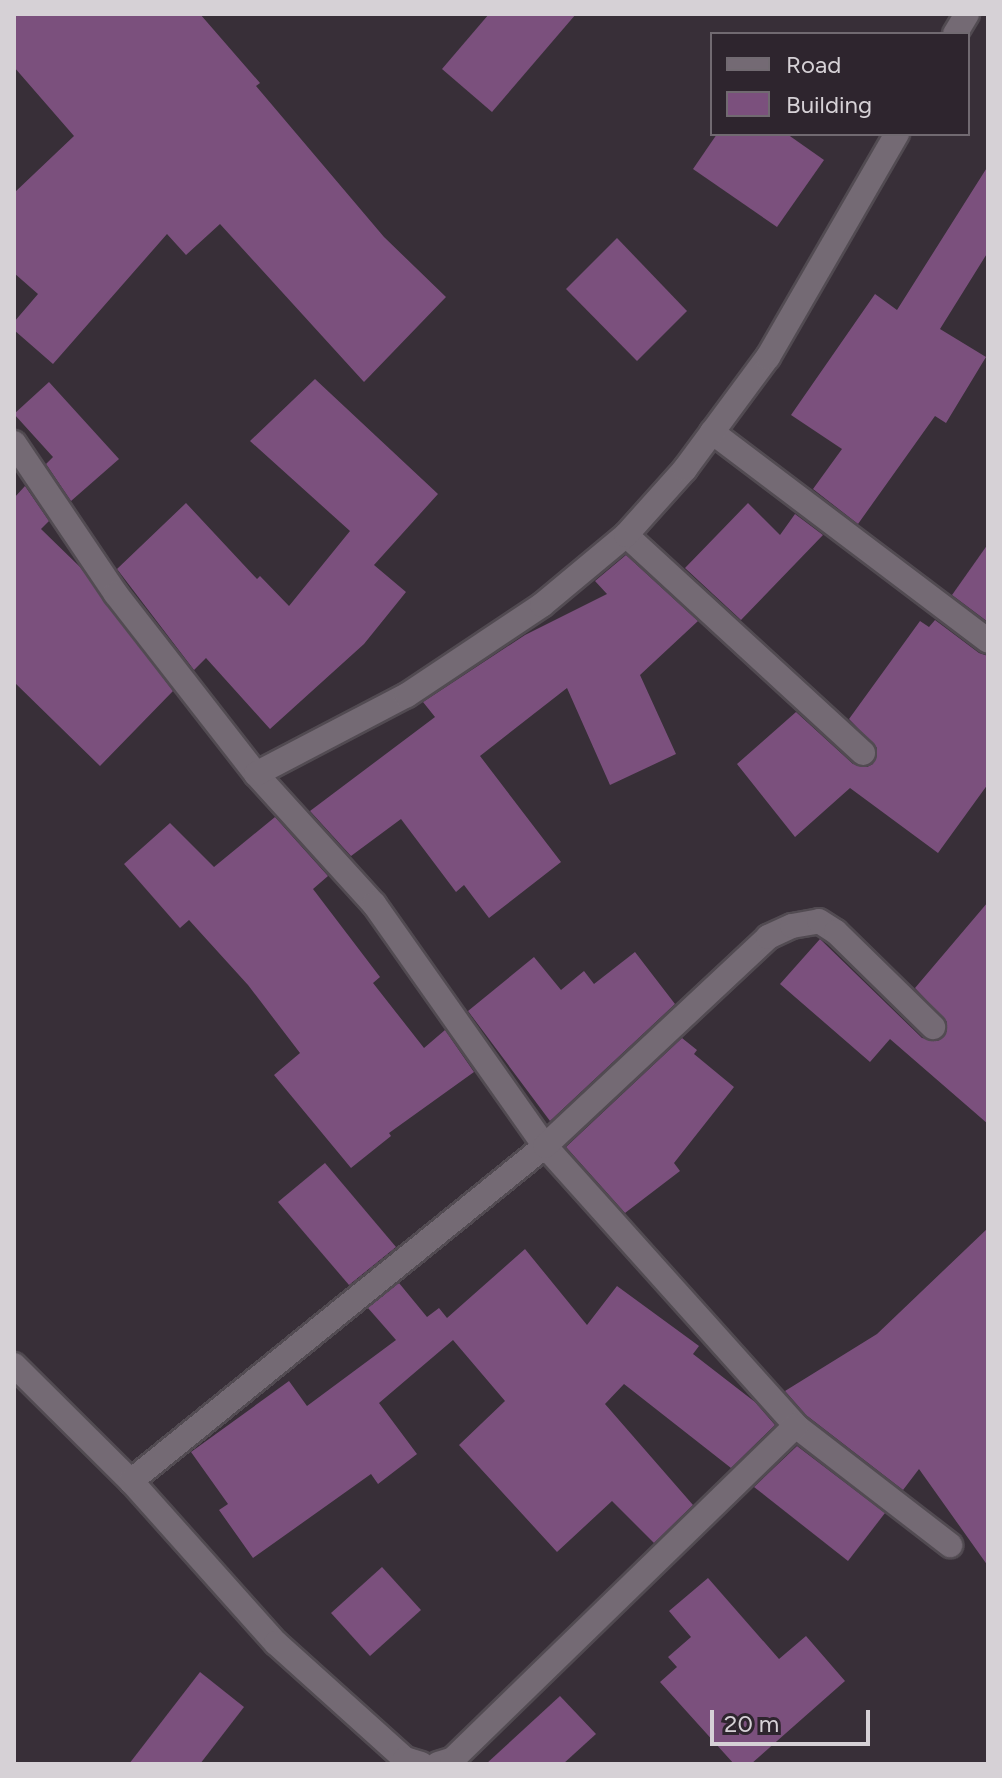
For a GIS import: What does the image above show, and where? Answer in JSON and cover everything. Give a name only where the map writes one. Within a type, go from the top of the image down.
[{"type":"street","points":[[956,32],[967,14]]},
{"type":"street","points":[[256,774],[407,695],[542,605],[626,535],[712,432],[768,357],[896,136]]},
{"type":"street","points":[[712,432],[988,641]]},
{"type":"street","points":[[14,443],[116,594],[256,774],[374,904],[545,1146],[796,1426],[950,1545]]},
{"type":"street","points":[[626,535],[863,753]]},
{"type":"street","points":[[131,1481],[545,1146],[768,937],[792,926],[819,921],[836,932],[933,1027]]},
{"type":"street","points":[[14,1365],[131,1481],[276,1643],[405,1759],[421,1764]]},
{"type":"street","points":[[438,1764],[453,1759],[796,1426]]},
{"type":"building","points":[[14,14],[200,14],[260,83],[256,86],[384,237],[446,297],[364,382],[220,224],[186,255],[167,234],[53,364],[14,330],[14,322],[38,294],[14,273],[14,193],[74,136],[14,67]]},
{"type":"building","points":[[489,14],[576,14],[492,112],[442,69]]},
{"type":"building","points":[[716,136],[790,136],[824,160],[777,227],[693,169]]},
{"type":"building","points":[[988,166],[988,252],[940,329],[986,357],[946,423],[935,416],[858,524],[813,489],[842,449],[791,415],[875,294],[897,310]]},
{"type":"building","points":[[617,238],[687,311],[637,361],[566,289]]},
{"type":"building","points":[[315,379],[438,494],[374,565],[406,592],[364,644],[270,729],[206,658],[194,670],[117,569],[186,503],[257,579],[260,576],[289,606],[350,531],[250,441]]},
{"type":"building","points":[[49,382],[119,459],[71,501],[46,464],[53,457],[14,414]]},
{"type":"building","points":[[25,486],[49,521],[41,529],[80,567],[173,691],[100,766],[14,682],[14,498]]},
{"type":"building","points":[[748,503],[780,535],[795,514],[823,535],[741,620],[685,568]]},
{"type":"building","points":[[988,544],[988,622],[952,595]]},
{"type":"building","points":[[626,555],[698,621],[640,675],[676,754],[610,785],[567,688],[480,756],[561,862],[489,918],[464,885],[456,892],[401,819],[351,856],[310,811],[435,717],[423,702],[525,635],[607,594],[595,581]]},
{"type":"building","points":[[935,620],[979,653],[988,656],[988,784],[938,853],[850,788],[795,837],[737,764],[796,712],[853,764],[867,767],[873,764],[877,748],[849,719],[920,621],[929,627]]},
{"type":"building","points":[[275,817],[328,876],[313,889],[380,977],[373,983],[424,1048],[445,1030],[474,1072],[389,1133],[391,1136],[351,1168],[274,1075],[300,1053],[248,985],[189,920],[180,928],[124,864],[170,823],[214,867]]},
{"type":"building","points":[[988,902],[988,1124],[890,1039],[870,1062],[780,984],[820,939],[922,1038],[938,1041],[947,1031],[947,1022],[915,988]]},
{"type":"building","points":[[635,952],[675,1004],[550,1121],[468,1011],[534,957],[561,990],[584,971],[594,984]]},
{"type":"building","points":[[682,1038],[697,1050],[694,1054],[734,1087],[674,1163],[680,1171],[625,1213],[566,1147]]},
{"type":"building","points":[[325,1163],[396,1247],[349,1285],[278,1202]]},
{"type":"building","points":[[988,1228],[988,1566],[919,1469],[903,1490],[806,1415],[785,1391],[877,1334]]},
{"type":"building","points":[[525,1249],[587,1325],[617,1286],[699,1346],[693,1354],[755,1402],[775,1425],[731,1468],[624,1384],[605,1404],[693,1505],[654,1543],[612,1501],[557,1552],[459,1445],[505,1401],[453,1340],[379,1403],[417,1454],[378,1484],[371,1474],[253,1558],[219,1510],[228,1504],[191,1452],[289,1381],[307,1406],[396,1340],[368,1308],[399,1283],[427,1317],[439,1308],[447,1318]]},
{"type":"building","points":[[797,1446],[885,1513],[848,1561],[754,1487]]},
{"type":"building","points":[[382,1567],[421,1610],[370,1656],[331,1613]]},
{"type":"building","points":[[708,1578],[779,1659],[806,1636],[845,1681],[751,1764],[734,1764],[660,1682],[677,1667],[668,1657],[691,1637],[669,1611]]},
{"type":"building","points":[[200,1672],[244,1707],[200,1764],[129,1764]]},
{"type":"building","points":[[560,1696],[596,1734],[563,1764],[486,1764]]}]
